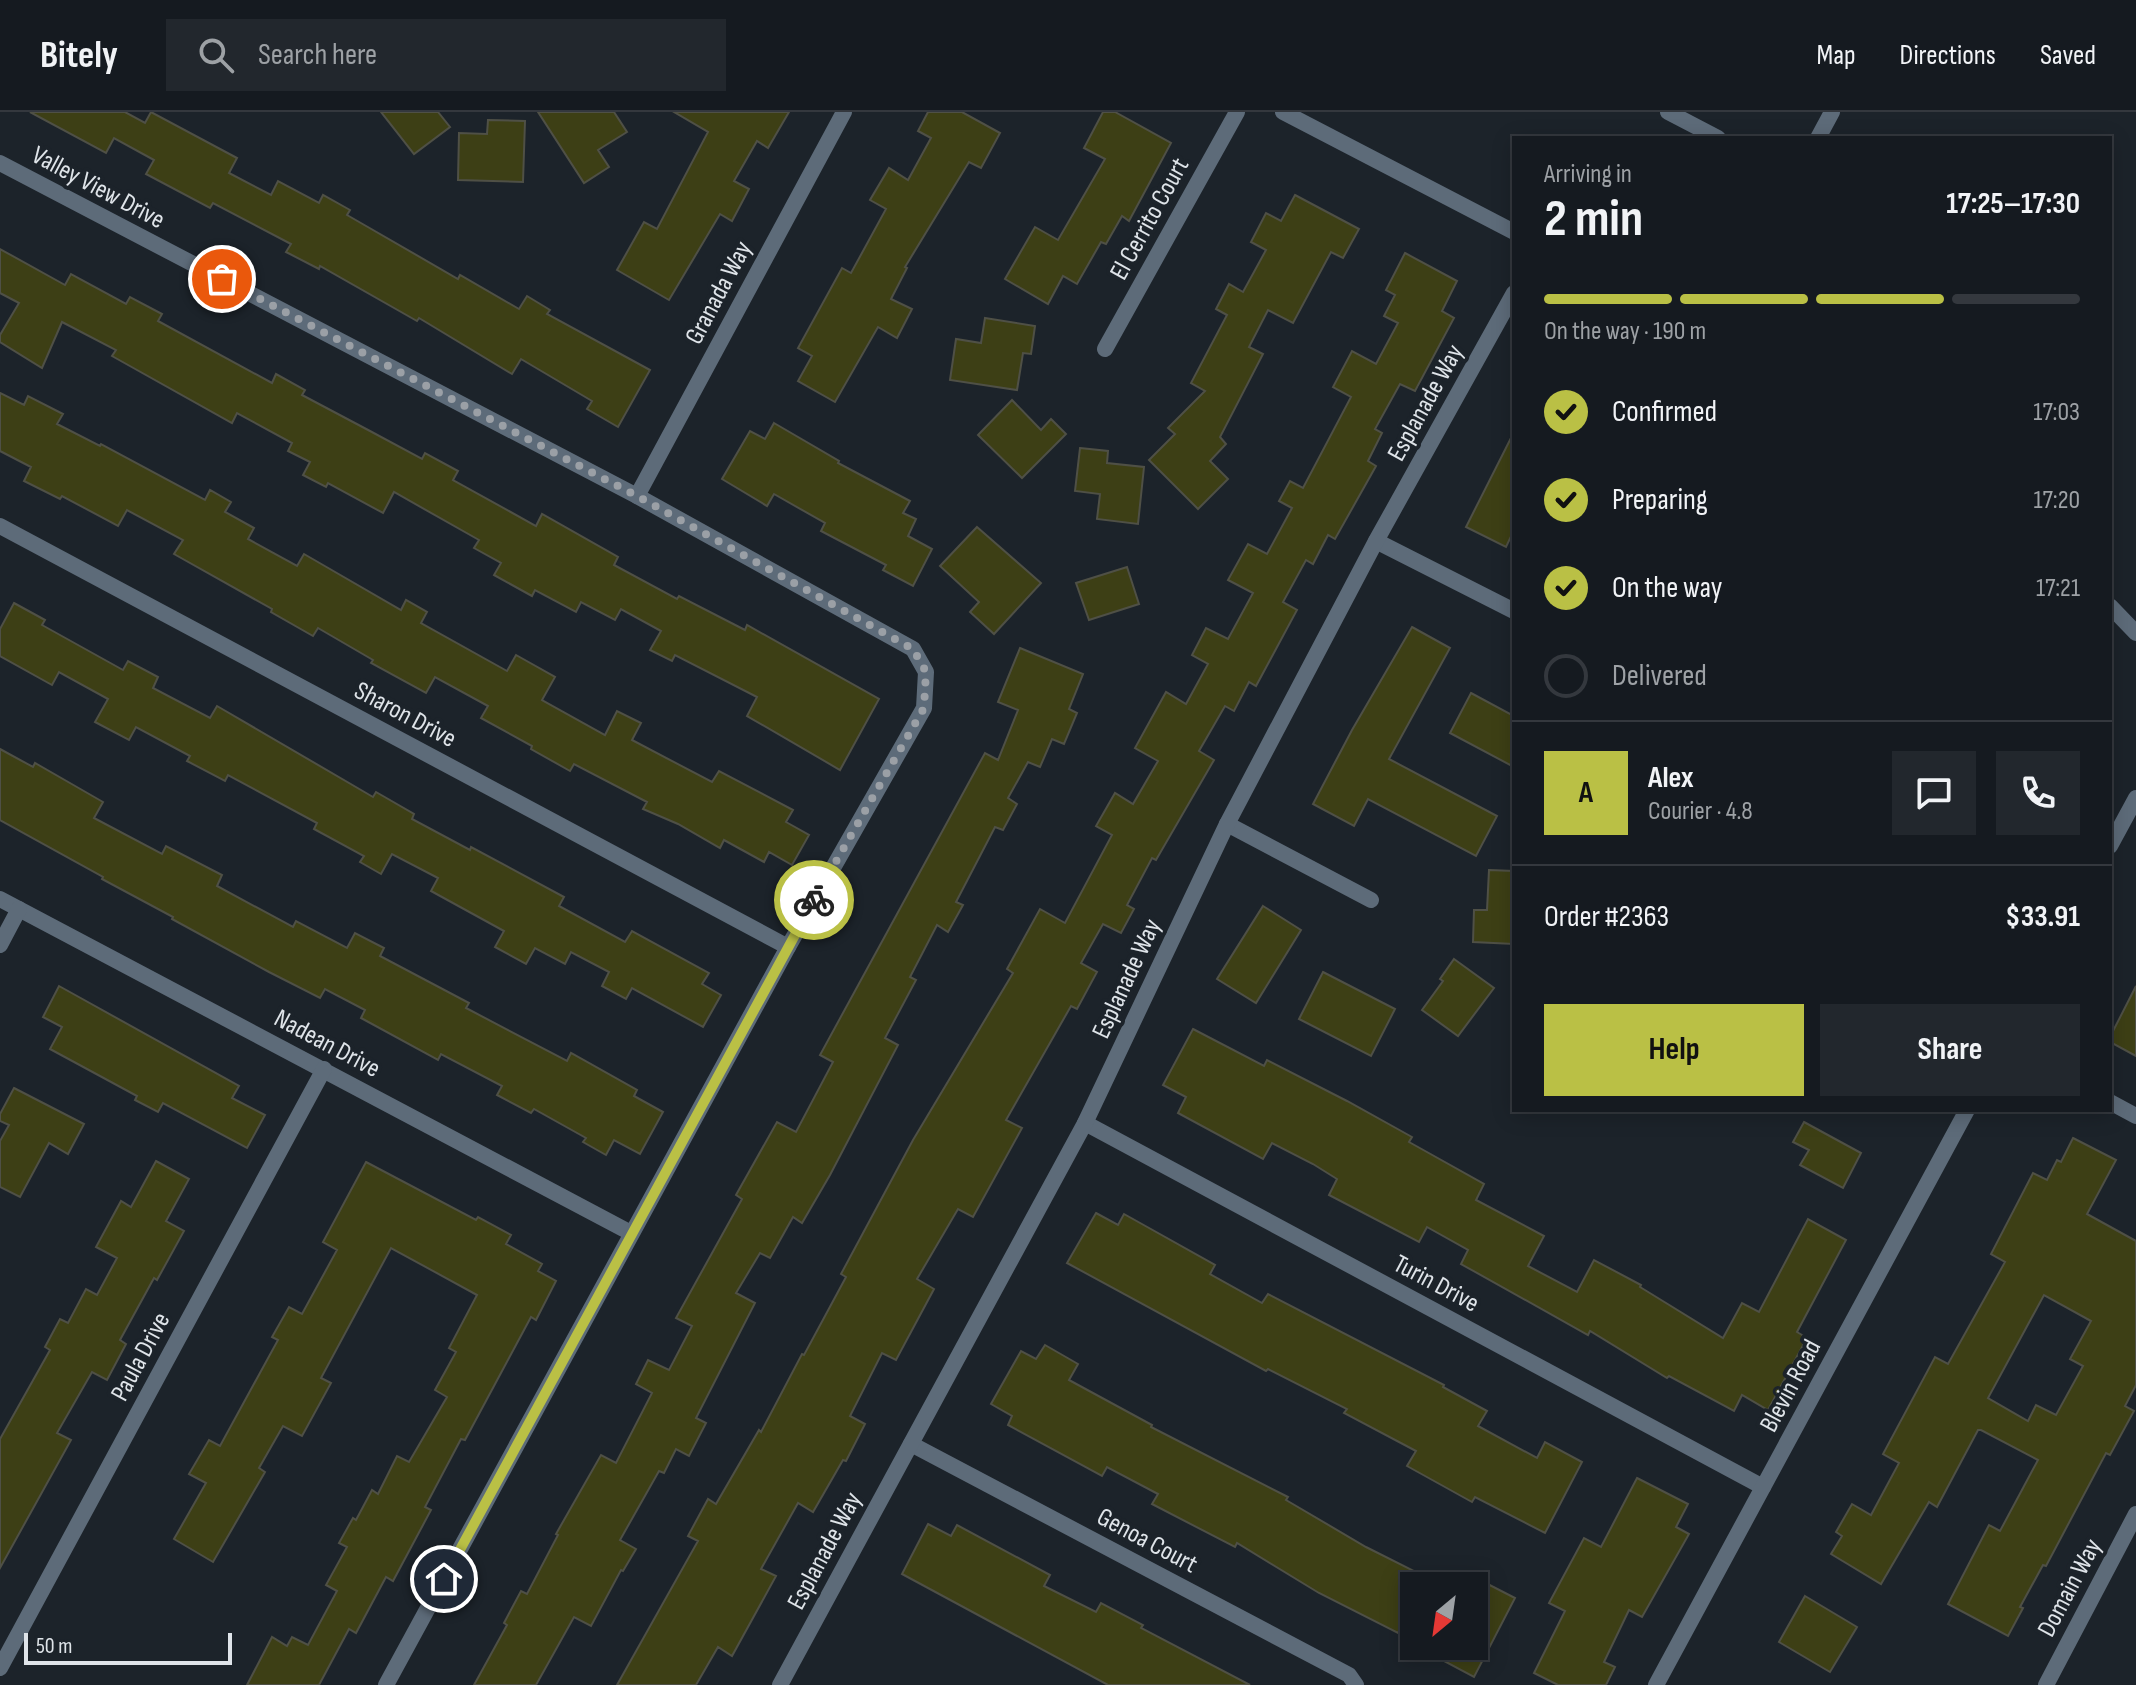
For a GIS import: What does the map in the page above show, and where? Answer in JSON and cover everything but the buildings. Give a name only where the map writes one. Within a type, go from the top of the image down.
[{"type":"street","name":"Granada Way","points":[[637,496],[844,112]]},
{"type":"street","name":"El Cerrito Court","points":[[1105,349],[1237,112]]},
{"type":"street","points":[[1283,112],[1512,231]]},
{"type":"street","points":[[1668,112],[1714,136]]},
{"type":"street","points":[[1819,136],[1832,112]]},
{"type":"street","name":"Valley View Drive","points":[[0,163],[637,496],[913,649],[926,672],[924,708],[788,947]]},
{"type":"street","name":"Esplanade Way","points":[[780,1685],[1085,1123],[1227,824],[1376,541],[1512,297]]},
{"type":"street","name":"Sharon Drive","points":[[0,526],[788,947]]},
{"type":"street","points":[[1376,541],[1512,610]]},
{"type":"street","points":[[2112,608],[2136,633]]},
{"type":"street","points":[[2112,842],[2136,798]]},
{"type":"street","points":[[1227,824],[1371,900]]},
{"type":"street","name":"Nadean Drive","points":[[0,899],[631,1233]]},
{"type":"street","points":[[0,945],[19,909]]},
{"type":"street","points":[[386,1685],[788,947]]},
{"type":"street","name":"Paula Drive","points":[[0,1668],[324,1069]]},
{"type":"street","points":[[2112,1103],[2136,1116]]},
{"type":"street","name":"Blevin Road","points":[[1656,1685],[1966,1112]]},
{"type":"street","name":"Turin Drive","points":[[1085,1123],[1763,1487]]},
{"type":"street","name":"Genoa Court","points":[[911,1444],[1349,1675],[1356,1685]]},
{"type":"street","name":"Domain Way","points":[[2046,1685],[2136,1514]]},
{"type":"way so far","points":[[222,279],[637,496],[913,649],[926,672],[924,708],[814,900]]},
{"type":"route","points":[[444,1579],[814,900]]}]
